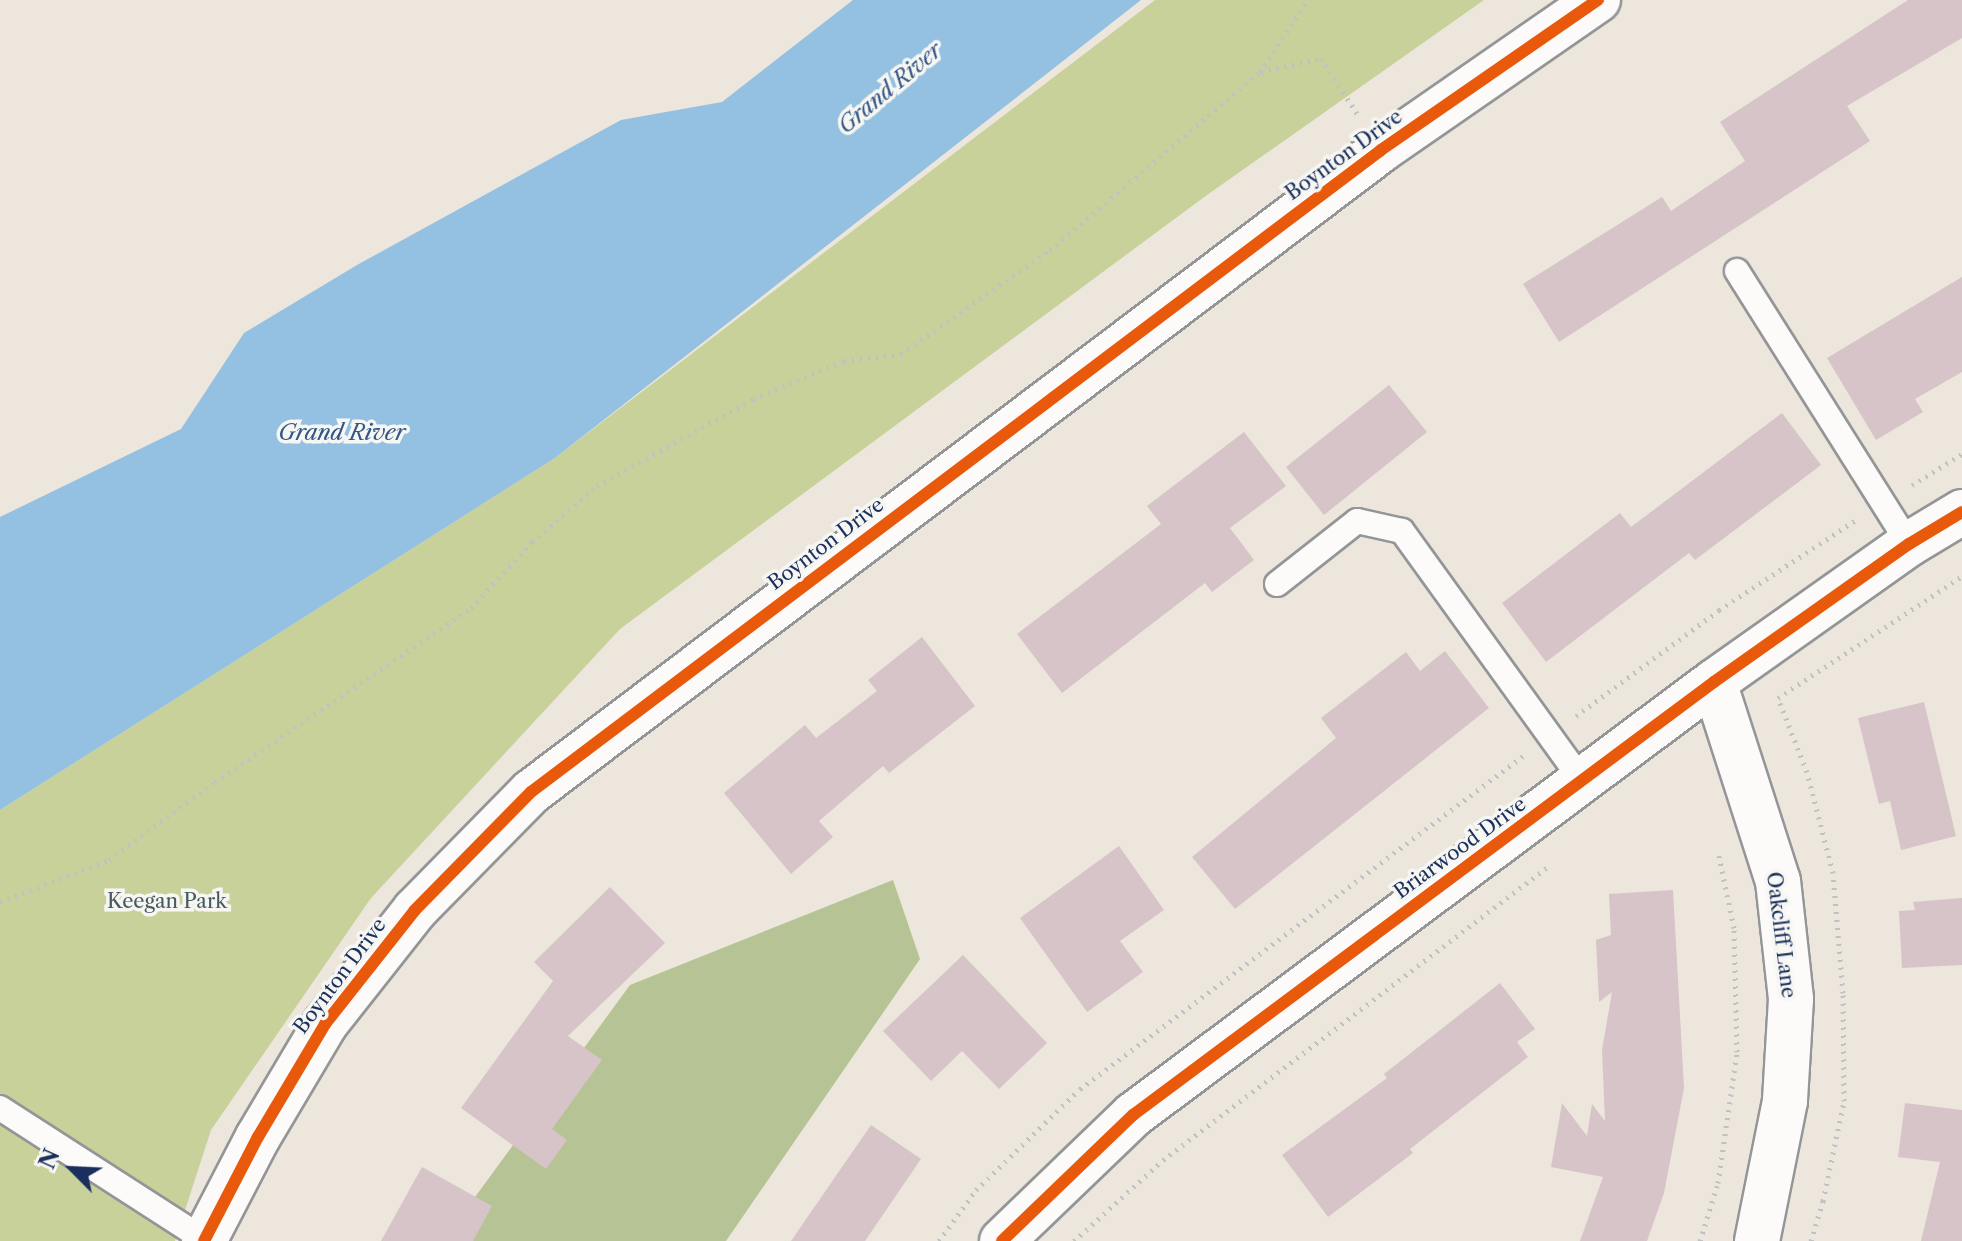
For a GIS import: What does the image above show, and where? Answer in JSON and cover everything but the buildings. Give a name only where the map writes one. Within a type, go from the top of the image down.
[{"type":"street","name":"Boynton Drive","points":[[204,1241],[258,1137],[325,1024],[415,910],[531,792],[1381,150],[1598,0]]},
{"type":"street","name":"Briarwood Drive","points":[[1002,1241],[1133,1115],[1714,682],[1909,544],[1962,512]]},
{"type":"street","name":"Oakcliff Lane","points":[[1714,682],[1778,881],[1791,999],[1785,1101],[1757,1241]]},
{"type":"lane","points":[[1737,271],[1909,544]]},
{"type":"lane","points":[[1277,584],[1357,521],[1402,531],[1583,782]]},
{"type":"lane","points":[[0,1108],[204,1241]]},
{"type":"path","points":[[0,902],[109,860],[215,782],[471,608],[532,542],[597,486],[753,399],[844,361],[901,354],[1050,250],[1260,72],[1308,0]]},
{"type":"path","points":[[1260,72],[1321,58],[1381,150]]},
{"type":"path","points":[[939,1241],[976,1190],[1080,1089],[1719,610],[1962,454]]},
{"type":"path","points":[[1811,1241],[1823,1201],[1844,1101],[1843,993],[1833,873],[1807,772],[1778,698],[1962,576]]},
{"type":"path","points":[[1700,1241],[1718,1183],[1737,1052],[1734,928],[1717,845]]},
{"type":"path","points":[[1074,1241],[1163,1160],[1563,855]]},
{"type":"green space","name":"Keegan Park","points":[[1155,0],[1484,0],[1207,195],[620,629],[371,898],[211,1130],[175,1241],[0,1241],[0,810],[555,458]]},
{"type":"green space","points":[[893,880],[920,959],[726,1241],[449,1241],[448,1234],[630,985]]},
{"type":"water","name":"Grand River","points":[[853,0],[1141,0],[555,458],[0,810],[0,517],[181,429],[244,333],[357,265],[621,120],[722,102]]},
{"type":"cycle path","points":[[204,1241],[258,1137],[325,1024],[415,910],[531,792],[1381,150],[1598,0]]},
{"type":"cycle path","points":[[1002,1241],[1133,1115],[1714,682],[1909,544],[1962,512]]}]
